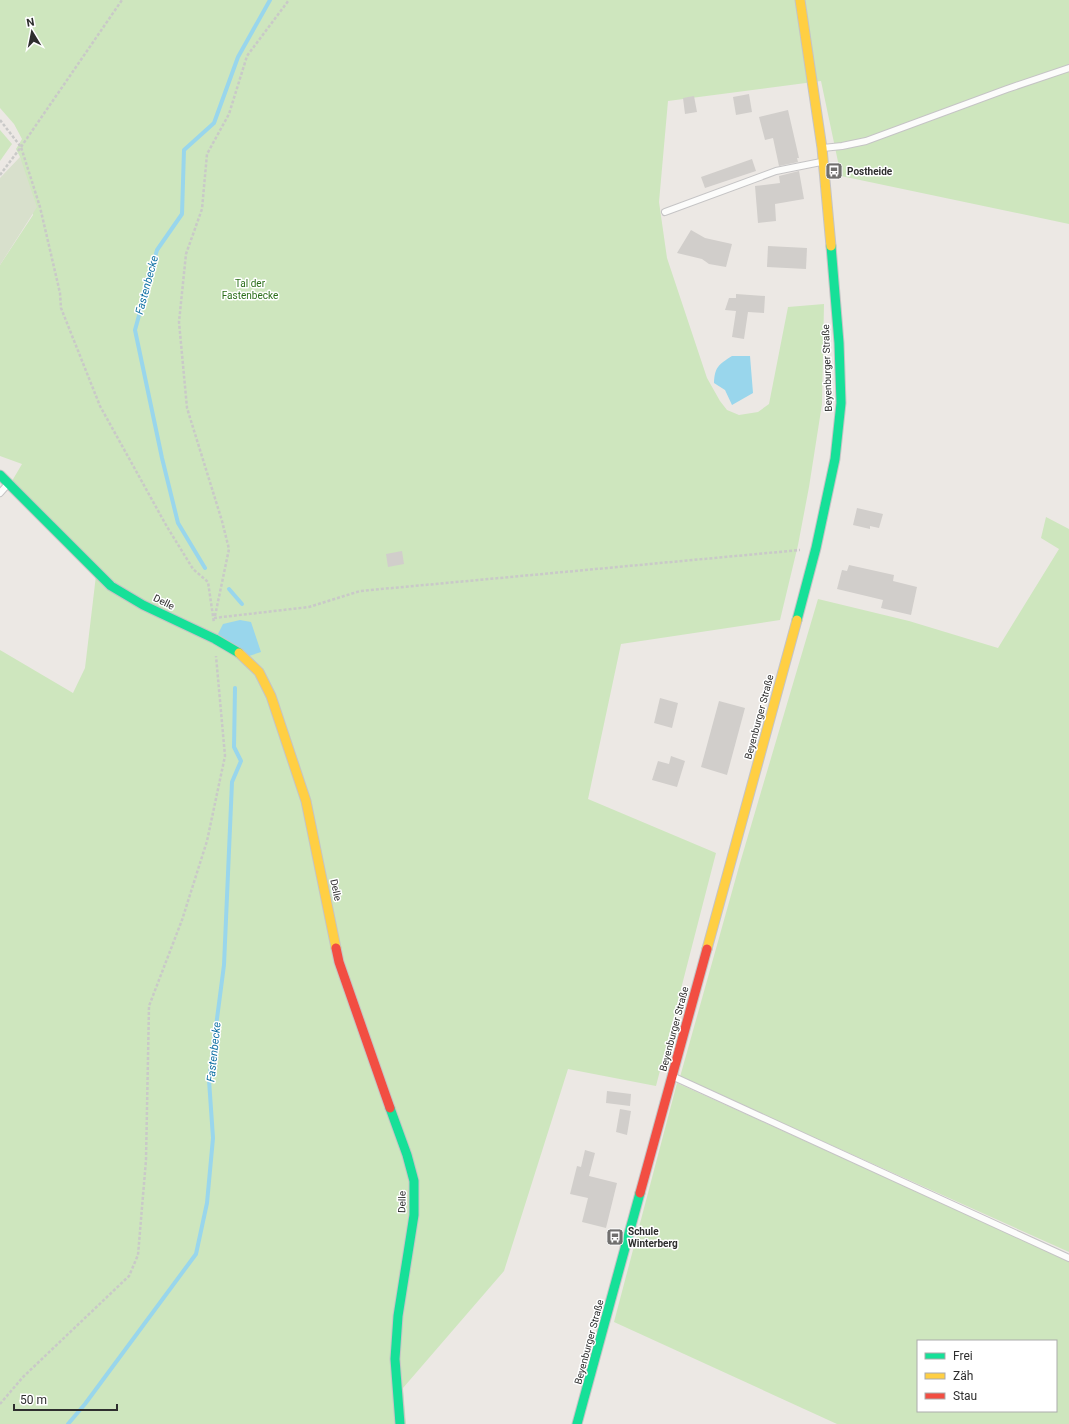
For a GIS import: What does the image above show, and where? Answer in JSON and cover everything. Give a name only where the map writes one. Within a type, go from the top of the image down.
[{"type":"main road","name":"Beyenburger Straße","points":[[577,1424],[816,548],[835,459],[841,402],[839,343],[822,148],[800,0]]},
{"type":"main road","name":"Delle","points":[[0,475],[111,586],[143,605],[215,639],[242,655],[258,672],[271,696],[306,801],[339,962],[407,1155],[414,1181],[414,1214],[398,1316],[395,1359],[400,1424]]},
{"type":"lane","points":[[822,148],[866,141],[1007,89],[1069,68]]},
{"type":"lane","points":[[665,212],[776,171],[823,162]]},
{"type":"lane","points":[[0,493],[9,483]]},
{"type":"lane","points":[[672,1077],[1069,1258]]},
{"type":"path","points":[[0,175],[21,147],[122,0]]},
{"type":"path","points":[[214,618],[229,549],[222,521],[186,408],[179,322],[186,254],[202,209],[207,154],[228,114],[247,56],[289,0]]},
{"type":"path","points":[[0,120],[21,147],[40,207],[60,292],[61,308],[100,406],[166,525],[193,569],[208,582],[214,618],[225,756],[207,841],[182,920],[149,1006],[146,1160],[138,1254],[129,1276],[23,1377],[0,1404]]},
{"type":"path","points":[[214,618],[308,607],[360,591],[816,548]]},
{"type":"green space","name":"Tal der Fastenbecke","points":[[0,0],[1069,0],[1069,224],[841,176],[821,81],[668,101],[659,202],[667,258],[707,378],[727,410],[739,415],[758,412],[769,404],[788,307],[824,304],[822,404],[798,545],[780,620],[621,644],[588,799],[716,853],[656,1086],[568,1069],[504,1271],[403,1388],[406,1424],[0,1424],[0,650],[73,693],[85,668],[97,567],[12,481],[22,464],[0,456],[0,265],[33,215],[20,157],[16,149],[22,139],[14,124],[0,108]]},
{"type":"green space","points":[[0,130],[12,144],[0,161]]},
{"type":"green space","points":[[20,157],[37,207],[0,265],[0,178]]},
{"type":"green space","points":[[1046,517],[1069,529],[1069,1252],[680,1077],[740,863],[818,599],[909,621],[998,648],[1059,549],[1041,538]]},
{"type":"green space","points":[[677,1083],[1069,1260],[1069,1424],[837,1424],[614,1322]]},
{"type":"water","points":[[732,356],[750,356],[753,393],[732,405],[725,390],[714,383],[715,373],[718,367]]},
{"type":"water","points":[[240,620],[251,622],[261,652],[249,656],[218,634],[223,624]]},
{"type":"building","points":[[749,94],[752,112],[736,115],[733,97]]},
{"type":"building","points":[[694,96],[697,112],[685,114],[683,98]]},
{"type":"building","points":[[788,110],[799,158],[797,158],[798,162],[779,166],[773,138],[765,140],[759,117]]},
{"type":"building","points":[[752,159],[756,171],[705,188],[701,177]]},
{"type":"building","points":[[799,171],[804,199],[775,204],[776,221],[758,223],[755,186],[780,183],[779,176]]},
{"type":"building","points":[[691,230],[705,238],[732,244],[726,267],[709,264],[702,259],[677,253]]},
{"type":"building","points":[[768,246],[807,248],[806,269],[767,267]]},
{"type":"building","points":[[736,294],[765,296],[764,313],[748,312],[744,339],[732,337],[736,311],[725,310],[729,298],[736,298]]},
{"type":"building","points":[[857,508],[883,514],[879,528],[870,526],[870,529],[853,525]]},
{"type":"building","points":[[402,551],[404,564],[388,567],[386,554]]},
{"type":"building","points":[[849,565],[894,575],[893,581],[917,587],[911,615],[881,608],[883,600],[837,589],[842,570],[847,571]]},
{"type":"building","points":[[660,698],[678,703],[672,728],[654,723]]},
{"type":"building","points":[[719,701],[745,708],[727,775],[701,767]]},
{"type":"building","points":[[671,756],[685,761],[677,787],[652,780],[658,761],[669,764]]},
{"type":"building","points":[[607,1091],[631,1094],[630,1106],[606,1103]]},
{"type":"building","points":[[620,1109],[631,1111],[627,1135],[616,1132]]},
{"type":"building","points":[[585,1150],[595,1153],[589,1176],[617,1183],[606,1228],[582,1222],[588,1198],[570,1194],[577,1166],[581,1167]]},
{"type":"waterway","name":"Fastenbecke","points":[[205,568],[178,523],[162,458],[135,330],[157,250],[182,214],[184,150],[214,123],[238,57],[270,0]]},
{"type":"waterway","name":"Fastenbecke","points":[[229,589],[242,604]]},
{"type":"waterway","name":"Fastenbecke","points":[[68,1424],[85,1404],[196,1254],[207,1203],[213,1138],[209,1080],[224,965],[232,782],[241,761],[234,747],[235,688]]},
{"type":"traffic: fast","points":[[797,620],[816,548],[835,459],[841,403],[839,343],[831,246]]},
{"type":"traffic: fast","points":[[0,475],[111,586],[143,605],[215,639],[239,653]]},
{"type":"traffic: fast","points":[[390,1108],[407,1155],[414,1181],[414,1215],[398,1316],[395,1359],[400,1424]]},
{"type":"traffic: fast","points":[[577,1424],[640,1193]]},
{"type":"traffic: slow","points":[[800,0],[822,148],[831,246]]},
{"type":"traffic: slow","points":[[707,949],[797,620]]},
{"type":"traffic: slow","points":[[239,653],[259,672],[271,696],[306,801],[336,948]]},
{"type":"traffic: jam","points":[[336,948],[339,962],[390,1108]]},
{"type":"traffic: jam","points":[[640,1193],[707,949]]},
{"type":"place","name":"Postheide","points":[[834,171]]},
{"type":"place","name":"Schule Winterberg","points":[[615,1237]]}]
